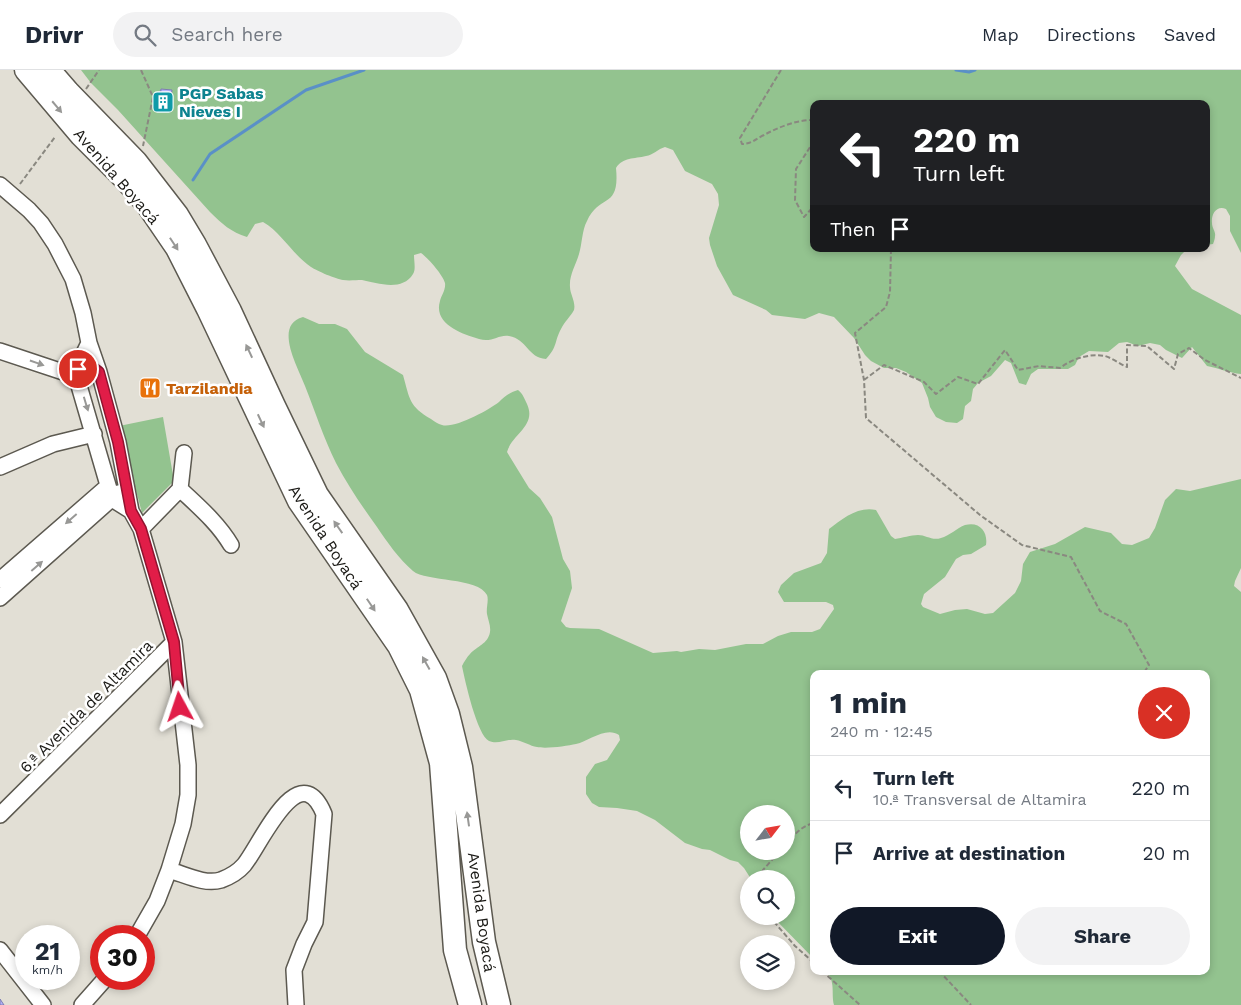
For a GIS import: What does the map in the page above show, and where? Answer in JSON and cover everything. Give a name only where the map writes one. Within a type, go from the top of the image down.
[{"type":"highway","name":"Avenida Boyacá","points":[[26,70],[81,135],[147,204],[177,248],[299,501],[399,646],[422,690],[441,763],[455,950],[470,1005]]},
{"type":"highway","name":"Avenida Boyacá","points":[[49,70],[136,162],[159,190],[195,245],[230,310],[317,495],[397,610],[438,685],[448,714],[461,767],[484,942],[499,1005]]},
{"type":"street","points":[[6,190],[41,223],[56,244],[78,291],[89,343],[118,442],[131,511],[141,529],[174,642],[188,765],[188,795],[183,824],[170,870],[157,901],[143,925]]},
{"type":"street","points":[[89,343],[75,372],[110,493],[131,511]]},
{"type":"street","points":[[0,351],[63,372],[75,372],[86,364],[94,366],[99,372]]},
{"type":"street","points":[[0,467],[53,444],[94,434]]},
{"type":"street","points":[[98,449],[103,454],[106,454],[118,442]]},
{"type":"street","points":[[141,529],[180,489],[184,453]]},
{"type":"street","points":[[0,580],[110,493],[126,485]]},
{"type":"street","points":[[180,489],[218,525],[231,545]]},
{"type":"street","points":[[0,598],[110,493]]},
{"type":"street","name":"6.ª Avenida de Altamira","points":[[0,815],[174,642]]},
{"type":"street","points":[[170,870],[209,882],[222,880],[244,866],[283,805],[293,797],[305,794],[313,797],[320,803],[324,814],[315,922],[294,970],[296,1005]]},
{"type":"street","points":[[0,950],[43,1005]]},
{"type":"street","points":[[82,1005],[95,990]]},
{"type":"path","points":[[83,93],[99,70]]},
{"type":"path","points":[[136,162],[144,144],[153,97],[141,70]]},
{"type":"path","points":[[781,70],[740,138],[742,144],[749,144],[764,135],[800,120],[810,120]]},
{"type":"path","points":[[6,190],[55,137]]},
{"type":"path","points":[[810,147],[796,169],[795,200],[804,217],[810,210]]},
{"type":"path","points":[[891,252],[890,292],[886,307],[855,333],[864,380],[866,418],[980,515],[1022,545],[1071,557],[1100,611],[1126,624],[1149,664],[1145,670]]},
{"type":"path","points":[[864,380],[884,365],[924,382],[936,394],[958,377],[978,384],[1005,350],[1018,370],[1039,366],[1060,368],[1071,359],[1091,356],[1106,356],[1127,367],[1127,345],[1147,346],[1174,369],[1178,354],[1189,348],[1205,360],[1241,378]]},
{"type":"path","points":[[795,835],[810,824]]},
{"type":"path","points":[[763,870],[772,860]]},
{"type":"path","points":[[777,925],[810,959]]},
{"type":"path","points":[[826,975],[860,1005]]},
{"type":"path","points":[[943,975],[971,1005]]},
{"type":"green space","points":[[81,70],[1241,70],[1241,253],[1230,231],[1230,216],[1226,209],[1219,208],[1212,217],[1215,239],[1213,244],[1210,244],[1210,100],[810,100],[810,252],[1184,252],[1175,266],[1192,289],[1241,315],[1241,374],[1207,366],[1192,347],[1182,358],[1160,345],[1150,343],[1138,346],[1127,342],[1119,343],[1108,352],[1089,351],[1079,357],[1075,365],[1068,369],[1038,369],[1031,374],[1026,385],[1019,383],[1011,363],[1005,360],[991,376],[978,383],[973,389],[971,401],[965,406],[963,419],[957,423],[946,422],[936,417],[930,407],[922,383],[906,372],[896,368],[884,368],[871,361],[854,338],[834,317],[819,313],[805,319],[772,315],[766,310],[733,295],[717,266],[710,245],[709,238],[719,205],[718,194],[712,184],[685,171],[673,150],[665,147],[649,155],[625,160],[616,168],[615,190],[612,196],[592,212],[584,229],[570,283],[574,310],[562,326],[550,355],[546,359],[540,358],[515,338],[505,336],[484,340],[450,327],[441,316],[439,309],[445,283],[435,267],[421,253],[414,255],[414,272],[408,280],[402,283],[389,285],[362,280],[345,280],[331,277],[311,267],[276,232],[263,222],[255,224],[247,237],[231,230],[210,212],[118,110]]},
{"type":"green space","points":[[303,317],[319,324],[335,324],[347,329],[365,352],[403,375],[414,406],[441,425],[463,422],[488,410],[505,396],[518,390],[527,404],[529,418],[507,452],[529,488],[540,498],[552,517],[563,559],[570,571],[572,588],[561,621],[566,627],[570,628],[599,629],[653,653],[699,649],[715,650],[746,644],[763,644],[791,632],[812,632],[820,629],[834,609],[833,605],[826,602],[784,602],[778,592],[781,585],[794,573],[821,563],[827,553],[829,529],[845,518],[863,510],[876,510],[891,536],[895,539],[918,535],[938,539],[965,525],[979,526],[986,536],[986,545],[971,554],[963,555],[956,559],[945,577],[924,594],[921,604],[923,607],[940,614],[967,609],[985,614],[993,613],[1015,593],[1021,581],[1023,564],[1030,552],[1055,544],[1085,527],[1111,533],[1122,544],[1132,545],[1149,538],[1155,528],[1165,500],[1176,489],[1190,491],[1241,479],[1241,568],[1234,586],[1241,592],[1241,1005],[834,1005],[832,983],[829,975],[1210,975],[1210,670],[810,670],[810,955],[795,940],[795,935],[791,935],[781,925],[795,925],[795,870],[745,870],[738,862],[710,850],[685,843],[655,820],[637,811],[599,807],[592,803],[586,794],[586,777],[595,764],[607,760],[620,740],[619,735],[609,732],[603,733],[576,744],[546,748],[513,740],[493,742],[485,737],[472,707],[462,666],[469,655],[485,642],[489,636],[490,625],[487,614],[487,595],[482,589],[473,585],[429,577],[413,571],[398,556],[345,480],[336,463],[293,358],[289,337],[290,328],[294,321]]},
{"type":"green space","points":[[163,417],[174,481],[142,513],[119,426]]},
{"type":"building","points":[[161,89],[172,90],[170,106],[160,105]]},
{"type":"waterway","points":[[193,180],[210,154],[306,90],[364,70]]},
{"type":"waterway","points":[[956,70],[969,72],[975,70]]},
{"type":"place","name":"PGP Sabas Nieves I","points":[[163,102]]},
{"type":"place","name":"Tarzilandia","points":[[150,388]]},
{"type":"route","points":[[78,369],[86,364],[94,366],[99,372],[118,442],[131,511],[141,529],[174,642],[180,707]]}]
